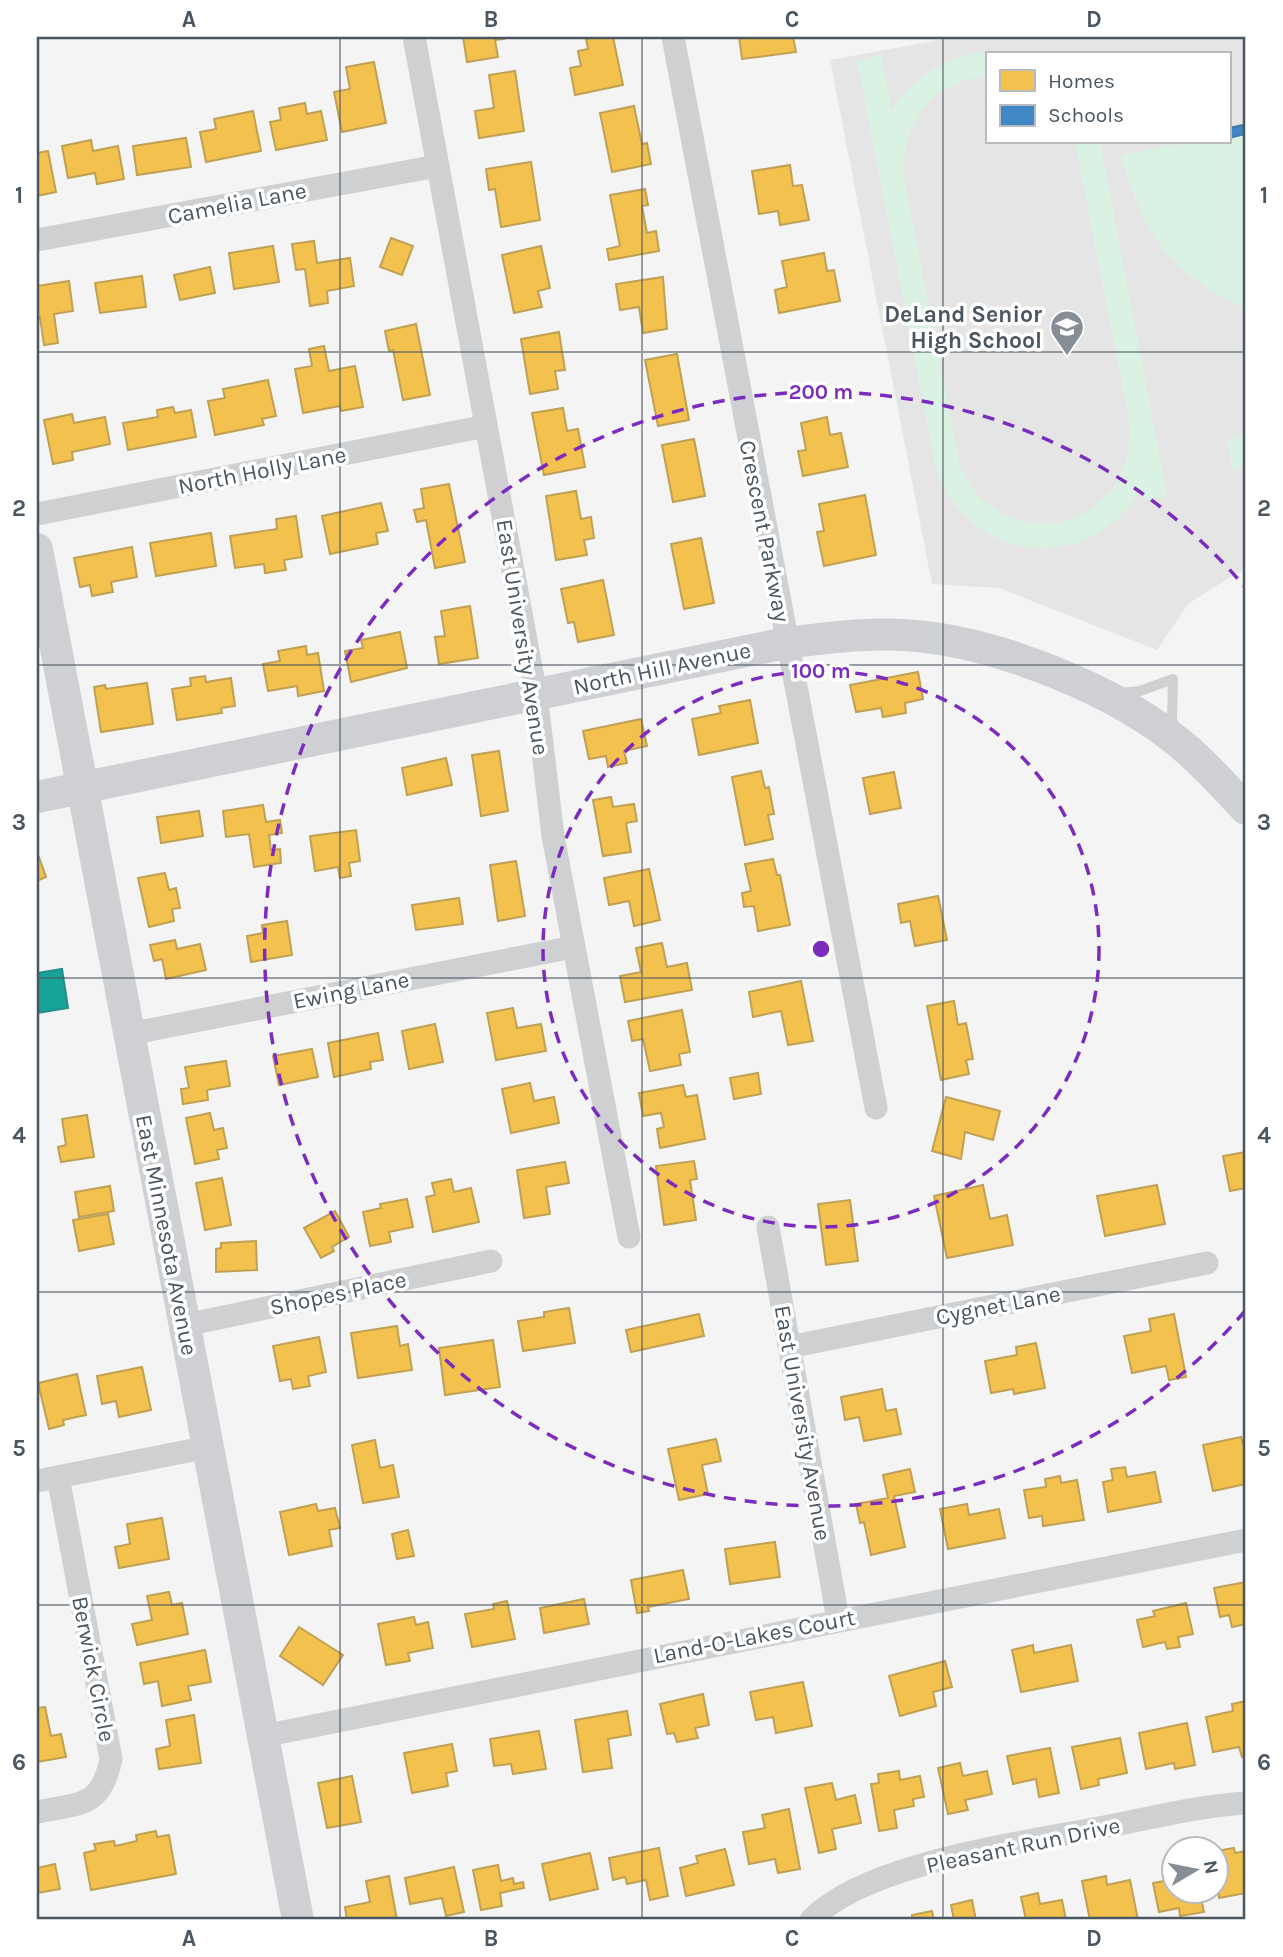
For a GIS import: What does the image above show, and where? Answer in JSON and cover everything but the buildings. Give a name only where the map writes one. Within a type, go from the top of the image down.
[{"type":"street","name":"East University Avenue","points":[[414,37],[536,694],[552,836],[629,1237]]},
{"type":"street","name":"Crescent Parkway","points":[[673,37],[876,1108]]},
{"type":"street","name":"Camelia Lane","points":[[37,240],[437,166]]},
{"type":"street","name":"North Holly Lane","points":[[37,514],[486,426]]},
{"type":"street","name":"East Minnesota Avenue","points":[[37,549],[40,584],[82,788],[298,1920]]},
{"type":"street","name":"North Hill Avenue","points":[[37,797],[786,643],[848,636],[903,635],[964,642],[1036,666],[1096,692],[1132,711],[1189,751],[1246,809]]},
{"type":"street","name":"Ewing Lane","points":[[129,1034],[573,947]]},
{"type":"street","name":"East University Avenue","points":[[768,1227],[838,1619]]},
{"type":"street","name":"Shopes Place","points":[[185,1325],[491,1261]]},
{"type":"street","name":"Cygnet Lane","points":[[789,1347],[1207,1263]]},
{"type":"street","name":"Berwick Circle","points":[[37,1812],[90,1801],[106,1783],[111,1759],[47,1479],[208,1447]]},
{"type":"street","name":"Land-O-Lakes Court","points":[[263,1736],[838,1619],[1246,1540]]},
{"type":"street","name":"Pleasant Run Drive","points":[[811,1920],[823,1908],[877,1880],[971,1852],[1246,1803]]},
{"type":"lane","points":[[1096,692],[1140,691],[1173,679],[1172,721],[1189,751]]},
{"type":"shaded area","name":"DeLand Senior High School","points":[[956,37],[1246,37],[1246,571],[1238,572],[1188,604],[1157,650],[999,588],[932,584],[830,60]]},
{"type":"green space","points":[[986,52],[986,76],[967,80],[935,97],[913,125],[904,160],[904,180],[960,466],[980,497],[1007,516],[1036,524],[1065,521],[1092,508],[1113,487],[1127,457],[1129,420],[1075,144],[1100,144],[1167,496],[1144,500],[1141,490],[1119,517],[1093,536],[1064,546],[1034,548],[1006,541],[979,527],[955,504],[937,474],[857,60],[881,55],[892,111],[911,88],[932,70],[972,54]]},
{"type":"green space","points":[[1246,131],[1246,308],[1197,281],[1163,248],[1139,207],[1121,155],[1179,144],[1230,144],[1230,134]]},
{"type":"green space","points":[[1246,435],[1246,466],[1232,469],[1227,439]]},
{"type":"place","name":"DeLand Senior High School","points":[[1067,357]]}]
